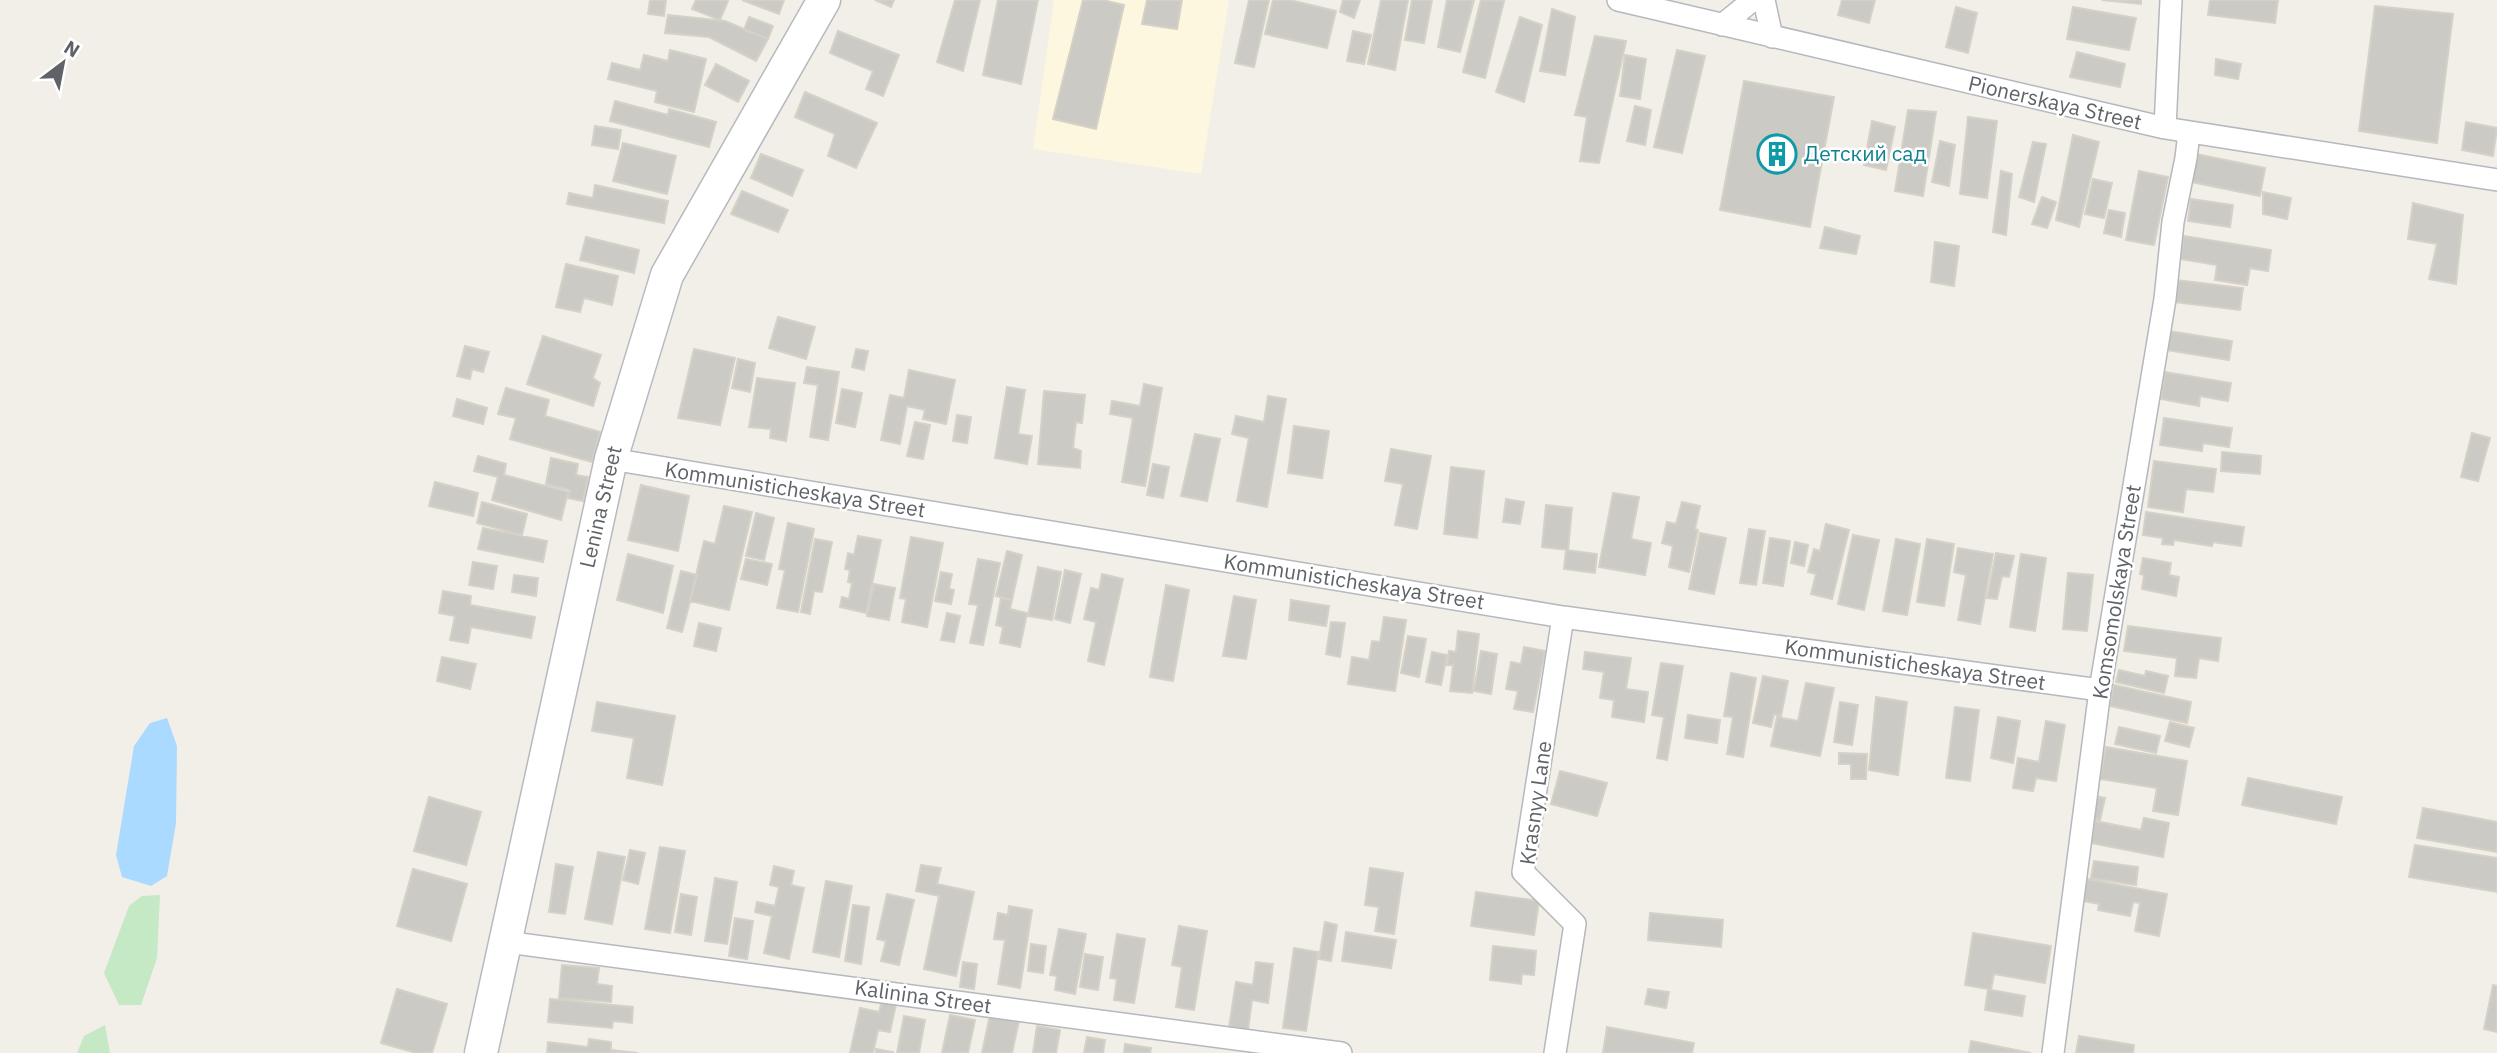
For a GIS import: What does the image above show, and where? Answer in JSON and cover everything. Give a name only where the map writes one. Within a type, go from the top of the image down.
[{"type":"street","name":"Lenina Street","points":[[481,1053],[611,459],[667,275],[824,0]]},
{"type":"street","name":"Pionerskaya Street","points":[[1618,0],[2189,133],[2497,180]]},
{"type":"street","points":[[1722,25],[1753,0]]},
{"type":"street","points":[[1764,0],[1772,37]]},
{"type":"street","points":[[2165,128],[2171,0]]},
{"type":"street","name":"Komsomolskaya Street","points":[[2053,1053],[2100,690],[2165,299],[2174,222],[2189,133]]},
{"type":"street","name":"Kommunisticheskaya Street","points":[[611,459],[1563,617],[2100,690]]},
{"type":"street","name":"Krasnyy Lane","points":[[1555,1053],[1575,924],[1523,872],[1563,617]]},
{"type":"street","name":"Kalinina Street","points":[[506,942],[1341,1053]]},
{"type":"shaded area","points":[[1054,0],[1229,0],[1201,174],[1033,149]]},
{"type":"green space","points":[[160,895],[157,958],[141,1005],[119,1005],[104,973],[129,906],[142,896]]},
{"type":"green space","points":[[105,1025],[110,1053],[77,1053],[84,1036]]},
{"type":"water","points":[[167,718],[177,746],[176,823],[167,876],[151,886],[122,877],[116,855],[134,746],[150,723]]},
{"type":"building","points":[[650,0],[666,0],[664,16],[648,14]]},
{"type":"building","points":[[696,0],[728,1],[720,20],[692,9]]},
{"type":"building","points":[[742,0],[784,0],[779,14]]},
{"type":"building","points":[[875,0],[894,0],[891,7]]},
{"type":"building","points":[[955,0],[980,0],[963,71],[937,62]]},
{"type":"building","points":[[998,0],[1038,0],[1021,84],[983,75]]},
{"type":"building","points":[[1083,0],[1103,0],[1124,5],[1096,129],[1053,119]]},
{"type":"building","points":[[1147,0],[1182,0],[1177,29],[1142,24]]},
{"type":"building","points":[[1249,0],[1269,0],[1254,67],[1235,63]]},
{"type":"building","points":[[1273,0],[1290,0],[1336,11],[1327,48],[1265,34]]},
{"type":"building","points":[[1343,0],[1360,0],[1354,18],[1340,12]]},
{"type":"building","points":[[1381,0],[1408,0],[1395,70],[1368,64]]},
{"type":"building","points":[[1412,0],[1432,0],[1424,43],[1405,40]]},
{"type":"building","points":[[1447,0],[1474,0],[1460,52],[1438,47]]},
{"type":"building","points":[[1481,0],[1504,1],[1485,78],[1463,72]]},
{"type":"building","points":[[1842,0],[1875,0],[1869,23],[1838,15]]},
{"type":"building","points":[[2102,0],[2141,0],[2141,4]]},
{"type":"building","points":[[2210,0],[2278,0],[2275,23],[2208,15]]},
{"type":"building","points":[[2375,6],[2453,14],[2437,143],[2359,131]]},
{"type":"building","points":[[1956,7],[1977,13],[1968,53],[1946,47]]},
{"type":"building","points":[[2073,7],[2136,18],[2129,50],[2067,39]]},
{"type":"building","points":[[1552,9],[1575,17],[1565,75],[1540,71]]},
{"type":"building","points":[[668,15],[725,21],[768,39],[756,61],[709,37],[665,33]]},
{"type":"building","points":[[749,17],[773,26],[768,39],[744,30]]},
{"type":"building","points":[[1520,17],[1542,25],[1524,102],[1496,92]]},
{"type":"building","points":[[838,31],[899,55],[883,96],[866,89],[873,71],[830,53]]},
{"type":"building","points":[[1353,31],[1371,35],[1364,64],[1347,61]]},
{"type":"building","points":[[1595,36],[1626,41],[1599,163],[1580,161],[1587,117],[1575,115]]},
{"type":"building","points":[[670,50],[706,59],[694,112],[655,102],[657,91],[608,79],[612,63],[640,70],[644,55],[668,61]]},
{"type":"building","points":[[1677,50],[1705,56],[1682,153],[1654,147]]},
{"type":"building","points":[[2077,52],[2125,64],[2120,87],[2070,77]]},
{"type":"building","points":[[1625,55],[1646,59],[1640,99],[1620,96]]},
{"type":"building","points":[[2216,59],[2241,64],[2238,79],[2215,75]]},
{"type":"building","points":[[716,64],[749,81],[738,102],[705,85]]},
{"type":"building","name":"Детский сад","points":[[1744,81],[1834,97],[1810,227],[1720,210]]},
{"type":"building","points":[[805,92],[877,123],[856,168],[828,156],[835,134],[795,117]]},
{"type":"building","points":[[615,101],[668,115],[669,109],[716,122],[709,147],[610,121]]},
{"type":"building","points":[[1635,106],[1651,110],[1645,145],[1627,141]]},
{"type":"building","points":[[1908,110],[1936,112],[1923,196],[1895,191]]},
{"type":"building","points":[[1968,117],[1997,121],[1987,198],[1960,194]]},
{"type":"building","points":[[1872,121],[1895,127],[1886,170],[1864,165]]},
{"type":"building","points":[[2466,122],[2497,128],[2493,156],[2462,150]]},
{"type":"building","points":[[595,126],[621,130],[618,149],[592,145]]},
{"type":"building","points":[[2073,135],[2099,142],[2079,227],[2056,220]]},
{"type":"building","points":[[1940,141],[1955,145],[1949,186],[1932,182]]},
{"type":"building","points":[[2033,142],[2046,144],[2034,202],[2019,197]]},
{"type":"building","points":[[623,143],[676,156],[667,194],[613,181]]},
{"type":"building","points":[[761,154],[803,170],[792,196],[751,178]]},
{"type":"building","points":[[2196,154],[2265,168],[2260,196],[2191,182]]},
{"type":"building","points":[[2001,171],[2012,174],[2006,235],[1993,232]]},
{"type":"building","points":[[2139,171],[2168,177],[2154,245],[2126,240]]},
{"type":"building","points":[[2093,179],[2112,183],[2104,218],[2085,214]]},
{"type":"building","points":[[595,185],[668,201],[664,223],[567,204],[569,193],[593,198]]},
{"type":"building","points":[[742,191],[788,210],[778,232],[731,214]]},
{"type":"building","points":[[2263,192],[2291,198],[2287,219],[2263,214]]},
{"type":"building","points":[[2042,197],[2056,202],[2047,228],[2032,224]]},
{"type":"building","points":[[2191,199],[2233,205],[2230,227],[2188,221]]},
{"type":"building","points":[[2413,203],[2463,215],[2456,284],[2429,279],[2437,244],[2408,239]]},
{"type":"building","points":[[2109,210],[2125,213],[2121,237],[2104,233]]},
{"type":"building","points":[[1825,227],[1860,236],[1856,254],[1820,248]]},
{"type":"building","points":[[2184,236],[2271,250],[2268,271],[2250,268],[2247,285],[2215,280],[2217,265],[2180,259]]},
{"type":"building","points":[[586,237],[639,250],[634,273],[580,260]]},
{"type":"building","points":[[1935,242],[1959,246],[1954,286],[1931,282]]},
{"type":"building","points":[[566,264],[618,276],[612,305],[584,298],[580,312],[556,307]]},
{"type":"building","points":[[2176,280],[2243,288],[2240,310],[2173,302]]},
{"type":"building","points":[[778,317],[815,327],[806,359],[769,348]]},
{"type":"building","points":[[2169,331],[2232,341],[2229,360],[2166,350]]},
{"type":"building","points":[[543,336],[601,355],[593,378],[600,383],[593,406],[527,384]]},
{"type":"building","points":[[465,346],[489,352],[483,372],[472,369],[470,379],[457,376]]},
{"type":"building","points":[[694,349],[735,358],[720,425],[678,418]]},
{"type":"building","points":[[856,349],[868,351],[864,370],[852,367]]},
{"type":"building","points":[[738,359],[755,363],[750,392],[732,388]]},
{"type":"building","points":[[807,367],[839,372],[828,440],[810,437],[818,385],[804,383]]},
{"type":"building","points":[[909,370],[955,380],[946,424],[923,419],[925,410],[907,406],[900,444],[881,440],[890,395],[904,398]]},
{"type":"building","points":[[2165,372],[2231,383],[2228,401],[2200,396],[2199,406],[2161,399]]},
{"type":"building","points":[[757,378],[795,383],[786,441],[770,438],[771,429],[749,427]]},
{"type":"building","points":[[1144,384],[1162,388],[1145,486],[1122,482],[1133,418],[1110,414],[1112,401],[1140,406]]},
{"type":"building","points":[[1007,387],[1025,390],[1018,434],[1032,436],[1027,464],[995,458]]},
{"type":"building","points":[[506,388],[549,400],[545,416],[600,432],[592,462],[510,439],[516,418],[498,414]]},
{"type":"building","points":[[842,389],[862,393],[855,427],[836,423]]},
{"type":"building","points":[[1044,391],[1085,395],[1082,423],[1076,422],[1073,448],[1081,451],[1080,468],[1038,464]]},
{"type":"building","points":[[1268,396],[1286,399],[1267,507],[1237,501],[1249,438],[1232,434],[1236,416],[1264,422]]},
{"type":"building","points":[[457,399],[487,408],[483,424],[453,416]]},
{"type":"building","points":[[957,415],[971,417],[967,443],[953,441]]},
{"type":"building","points":[[2164,418],[2232,428],[2229,447],[2203,443],[2202,451],[2160,445]]},
{"type":"building","points":[[915,422],[930,425],[923,459],[907,456]]},
{"type":"building","points":[[1294,426],[1329,431],[1322,478],[1288,473]]},
{"type":"building","points":[[2472,433],[2490,438],[2478,481],[2461,477]]},
{"type":"building","points":[[1195,434],[1220,439],[1207,501],[1181,496]]},
{"type":"building","points":[[1391,449],[1431,456],[1417,529],[1395,525],[1403,484],[1385,481]]},
{"type":"building","points":[[2222,452],[2261,456],[2260,474],[2221,471]]},
{"type":"building","points":[[478,456],[506,464],[504,475],[568,492],[561,520],[492,500],[498,477],[474,471]]},
{"type":"building","points":[[551,458],[578,464],[576,475],[588,477],[583,501],[568,498],[570,490],[546,484]]},
{"type":"building","points":[[2154,461],[2216,469],[2213,492],[2186,489],[2183,512],[2148,507]]},
{"type":"building","points":[[1153,464],[1169,467],[1163,498],[1147,495]]},
{"type":"building","points":[[1451,467],[1484,471],[1477,538],[1444,534]]},
{"type":"building","points":[[435,482],[478,493],[473,516],[429,506]]},
{"type":"building","points":[[641,485],[689,496],[678,551],[628,540]]},
{"type":"building","points":[[1613,493],[1639,497],[1631,539],[1651,543],[1645,575],[1599,567]]},
{"type":"building","points":[[1506,499],[1524,502],[1520,524],[1503,522]]},
{"type":"building","points":[[482,502],[527,514],[522,535],[477,523]]},
{"type":"building","points":[[1682,502],[1700,506],[1689,572],[1669,567],[1673,546],[1662,543],[1667,522],[1676,524]]},
{"type":"building","points":[[1546,505],[1572,508],[1568,550],[1542,547]]},
{"type":"building","points":[[724,506],[752,512],[729,610],[690,601],[704,541],[715,544]]},
{"type":"building","points":[[2146,512],[2244,527],[2241,546],[2213,542],[2212,546],[2174,540],[2173,545],[2162,544],[2163,538],[2143,535]]},
{"type":"building","points":[[756,513],[774,518],[764,560],[746,556]]},
{"type":"building","points":[[788,523],[814,529],[798,612],[777,608],[785,570],[779,569]]},
{"type":"building","points":[[1826,524],[1849,530],[1832,599],[1811,594],[1816,574],[1808,572],[1814,549],[1820,551]]},
{"type":"building","points":[[483,528],[547,541],[543,562],[478,549]]},
{"type":"building","points":[[1749,529],[1765,531],[1756,585],[1740,583]]},
{"type":"building","points":[[1700,533],[1726,538],[1714,594],[1689,589]]},
{"type":"building","points":[[1853,535],[1879,540],[1864,610],[1838,604]]},
{"type":"building","points":[[858,536],[881,540],[866,613],[840,607],[842,597],[849,599],[852,583],[848,582],[850,570],[845,569],[848,553],[854,555]]},
{"type":"building","points":[[911,537],[943,543],[927,627],[902,622],[906,599],[900,598]]},
{"type":"building","points":[[1770,538],[1790,541],[1783,586],[1763,583]]},
{"type":"building","points":[[815,539],[832,542],[822,592],[814,591],[810,614],[801,612]]},
{"type":"building","points":[[1896,539],[1920,544],[1907,615],[1883,611]]},
{"type":"building","points":[[1927,539],[1954,544],[1944,606],[1917,602]]},
{"type":"building","points":[[1795,542],[1808,545],[1804,566],[1791,563]]},
{"type":"building","points":[[1958,548],[1993,554],[1980,624],[1958,620],[1966,575],[1954,572]]},
{"type":"building","points":[[1566,550],[1597,554],[1595,573],[1564,569]]},
{"type":"building","points":[[1007,551],[1022,555],[1012,600],[996,596]]},
{"type":"building","points":[[1996,553],[2014,556],[2009,577],[2002,576],[1997,599],[1987,598]]},
{"type":"building","points":[[628,554],[673,566],[663,613],[617,600]]},
{"type":"building","points":[[2021,554],[2046,558],[2035,631],[2010,627]]},
{"type":"building","points":[[2143,558],[2171,563],[2169,575],[2179,577],[2176,596],[2142,589],[2144,575],[2140,574]]},
{"type":"building","points":[[746,559],[772,564],[767,585],[741,579]]},
{"type":"building","points":[[978,559],[1000,563],[983,645],[970,643],[978,605],[969,604]]},
{"type":"building","points":[[473,562],[497,566],[493,589],[469,585]]},
{"type":"building","points":[[1038,567],[1061,572],[1052,620],[1028,616]]},
{"type":"building","points":[[1065,570],[1081,574],[1070,623],[1055,619]]},
{"type":"building","points":[[681,571],[697,575],[682,632],[667,628]]},
{"type":"building","points":[[941,572],[952,574],[949,589],[954,590],[951,604],[935,601]]},
{"type":"building","points":[[2068,573],[2093,575],[2087,631],[2063,629]]},
{"type":"building","points":[[1102,574],[1123,579],[1104,665],[1088,661],[1096,622],[1084,619],[1091,588],[1099,590]]},
{"type":"building","points":[[514,575],[538,578],[536,596],[512,592]]},
{"type":"building","points":[[874,584],[895,588],[889,620],[867,616]]},
{"type":"building","points":[[1166,585],[1189,590],[1173,681],[1150,677]]},
{"type":"building","points":[[443,591],[471,596],[470,605],[535,617],[531,638],[471,627],[468,643],[450,640],[455,616],[439,613]]},
{"type":"building","points":[[1234,596],[1256,600],[1246,659],[1223,656]]},
{"type":"building","points":[[1001,598],[1012,600],[1010,609],[1027,613],[1020,647],[1000,643],[1003,627],[996,625]]},
{"type":"building","points":[[1291,600],[1329,606],[1326,626],[1289,620]]},
{"type":"building","points":[[947,613],[960,616],[954,642],[941,640]]},
{"type":"building","points":[[1384,617],[1406,620],[1395,691],[1348,684],[1352,657],[1369,660],[1372,641],[1380,642]]},
{"type":"building","points":[[1331,622],[1345,623],[1340,657],[1326,654]]},
{"type":"building","points":[[699,623],[721,628],[716,651],[694,646]]},
{"type":"building","points":[[2128,626],[2221,638],[2218,661],[2199,658],[2196,678],[2175,676],[2177,658],[2124,651]]},
{"type":"building","points":[[1458,631],[1479,634],[1472,693],[1450,691],[1453,665],[1447,665],[1449,651],[1456,652]]},
{"type":"building","points":[[1408,636],[1426,639],[1419,677],[1401,673]]},
{"type":"building","points":[[1524,647],[1545,651],[1533,712],[1514,709],[1518,691],[1506,689],[1511,662],[1521,664]]},
{"type":"building","points":[[1481,651],[1497,654],[1491,694],[1474,691]]},
{"type":"building","points":[[1432,652],[1447,655],[1441,685],[1426,682]]},
{"type":"building","points":[[1585,652],[1631,658],[1626,689],[1648,692],[1644,722],[1612,717],[1614,700],[1600,698],[1604,672],[1583,669]]},
{"type":"building","points":[[442,657],[476,664],[470,689],[437,681]]},
{"type":"building","points":[[1661,663],[1683,666],[1667,760],[1657,758],[1664,717],[1652,715]]},
{"type":"building","points":[[2119,670],[2145,676],[2146,671],[2168,676],[2164,693],[2116,682]]},
{"type":"building","points":[[1731,673],[1756,678],[1743,757],[1727,754],[1733,717],[1724,716]]},
{"type":"building","points":[[1763,676],[1788,681],[1781,716],[1774,714],[1771,727],[1753,723]]},
{"type":"building","points":[[1806,683],[1834,688],[1820,756],[1771,746],[1777,717],[1798,721]]},
{"type":"building","points":[[2114,685],[2191,702],[2187,723],[2110,706]]},
{"type":"building","points":[[1876,697],[1907,702],[1898,775],[1869,770]]},
{"type":"building","points":[[597,702],[675,716],[662,785],[627,778],[634,738],[592,731]]},
{"type":"building","points":[[1840,702],[1858,705],[1852,745],[1834,742]]},
{"type":"building","points":[[1955,707],[1979,710],[1970,781],[1946,778]]},
{"type":"building","points":[[1688,715],[1720,720],[1717,743],[1685,738]]},
{"type":"building","points":[[1998,717],[2020,721],[2013,763],[1991,758]]},
{"type":"building","points":[[2046,721],[2065,725],[2056,781],[2036,778],[2033,791],[2013,788],[2018,758],[2039,762]]},
{"type":"building","points":[[2170,722],[2194,728],[2189,747],[2165,741]]},
{"type":"building","points":[[2119,727],[2160,736],[2156,753],[2115,744]]},
{"type":"building","points":[[2106,747],[2187,761],[2178,815],[2153,811],[2157,788],[2100,779]]},
{"type":"building","points":[[1839,753],[1867,754],[1866,779],[1851,779],[1851,764],[1839,764]]},
{"type":"building","points":[[1560,771],[1607,783],[1597,816],[1551,804]]},
{"type":"building","points":[[2248,778],[2342,797],[2336,824],[2242,805]]},
{"type":"building","points":[[2090,795],[2105,798],[2100,820],[2086,817]]},
{"type":"building","points":[[429,797],[481,812],[466,865],[414,851]]},
{"type":"building","points":[[2423,808],[2497,822],[2497,852],[2417,838]]},
{"type":"building","points":[[2144,818],[2169,823],[2163,857],[2091,843],[2095,821],[2141,830]]},
{"type":"building","points":[[2415,845],[2497,858],[2497,892],[2409,877]]},
{"type":"building","points":[[660,847],[685,851],[670,933],[645,929]]},
{"type":"building","points":[[630,850],[645,853],[638,884],[623,880]]},
{"type":"building","points":[[598,852],[625,857],[612,924],[585,919]]},
{"type":"building","points":[[2094,861],[2138,867],[2136,885],[2091,878]]},
{"type":"building","points":[[556,864],[573,867],[565,914],[549,912]]},
{"type":"building","points":[[921,865],[941,868],[937,884],[974,892],[956,976],[924,969],[939,896],[916,891]]},
{"type":"building","points":[[774,866],[794,871],[791,885],[804,888],[789,959],[764,953],[772,916],[755,912],[757,902],[775,906],[779,887],[770,885]]},
{"type":"building","points":[[1370,868],[1403,873],[1394,934],[1375,931],[1379,907],[1365,905]]},
{"type":"building","points":[[413,869],[467,884],[451,941],[397,926]]},
{"type":"building","points":[[715,878],[737,882],[727,944],[705,941]]},
{"type":"building","points":[[2087,879],[2167,894],[2159,936],[2135,931],[2140,903],[2133,902],[2130,916],[2098,910],[2099,904],[2083,901]]},
{"type":"building","points":[[826,881],[852,886],[839,957],[813,952]]},
{"type":"building","points":[[1476,892],[1539,901],[1534,935],[1471,926]]},
{"type":"building","points":[[681,894],[697,897],[691,935],[675,932]]},
{"type":"building","points":[[887,894],[914,900],[899,965],[881,961],[886,941],[877,939]]},
{"type":"building","points":[[853,905],[869,907],[861,964],[845,961]]},
{"type":"building","points":[[1009,906],[1032,910],[1020,988],[998,984],[1005,940],[994,939],[998,913],[1008,915]]},
{"type":"building","points":[[1650,913],[1723,920],[1721,947],[1648,940]]},
{"type":"building","points":[[735,918],[753,921],[747,959],[729,956]]},
{"type":"building","points":[[1325,922],[1337,925],[1331,961],[1319,959]]},
{"type":"building","points":[[1179,926],[1207,931],[1194,1010],[1176,1007],[1182,967],[1172,965]]},
{"type":"building","points":[[1059,929],[1086,934],[1075,994],[1055,990],[1057,976],[1050,975]]},
{"type":"building","points":[[1346,932],[1396,940],[1391,968],[1342,961]]},
{"type":"building","points":[[1973,933],[2051,946],[2045,983],[1994,974],[1991,990],[2025,996],[2022,1016],[1985,1010],[1988,989],[1965,985]]},
{"type":"building","points":[[1117,934],[1145,939],[1134,1003],[1114,1000],[1117,979],[1110,978]]},
{"type":"building","points":[[1031,944],[1046,946],[1043,973],[1028,971]]},
{"type":"building","points":[[1493,946],[1536,951],[1534,975],[1522,974],[1521,984],[1490,980]]},
{"type":"building","points":[[1294,948],[1318,952],[1306,1031],[1283,1028]]},
{"type":"building","points":[[1085,954],[1103,957],[1098,990],[1080,987]]},
{"type":"building","points":[[963,962],[977,964],[974,989],[960,987]]},
{"type":"building","points":[[1256,962],[1273,964],[1268,1003],[1252,1000],[1248,1030],[1229,1027],[1236,982],[1253,985]]},
{"type":"building","points":[[562,965],[599,968],[597,984],[612,986],[611,1002],[559,998]]},
{"type":"building","points":[[2493,985],[2497,986],[2497,1032],[2484,1029]]},
{"type":"building","points":[[397,989],[447,1004],[432,1053],[416,1053],[381,1043]]},
{"type":"building","points":[[1648,989],[1669,992],[1666,1008],[1645,1004]]},
{"type":"building","points":[[550,999],[633,1007],[632,1023],[613,1021],[612,1028],[548,1022]]},
{"type":"building","points":[[882,1001],[896,1004],[890,1032],[878,1030],[873,1053],[850,1053],[860,1008],[879,1012]]},
{"type":"building","points":[[950,1015],[975,1020],[968,1053],[942,1053]]},
{"type":"building","points":[[990,1015],[1019,1021],[1012,1053],[982,1053]]},
{"type":"building","points":[[904,1016],[925,1020],[919,1053],[897,1053]]},
{"type":"building","points":[[1037,1026],[1060,1030],[1056,1053],[1033,1053]]},
{"type":"building","points":[[1607,1027],[1694,1043],[1692,1053],[1603,1053]]},
{"type":"building","points":[[2079,1036],[2134,1045],[2133,1053],[2076,1053]]},
{"type":"building","points":[[1087,1037],[1105,1040],[1103,1053],[1084,1053]]},
{"type":"building","points":[[589,1039],[611,1042],[611,1050],[638,1053],[547,1053],[548,1042],[588,1047]]},
{"type":"building","points":[[1971,1041],[2031,1053],[1969,1053]]},
{"type":"building","points":[[1125,1044],[1151,1048],[1150,1053],[1124,1053]]},
{"type":"building","points":[[876,1049],[893,1052],[893,1053],[876,1053]]},
{"type":"place","name":"Детский сад","points":[[1777,154]]}]
